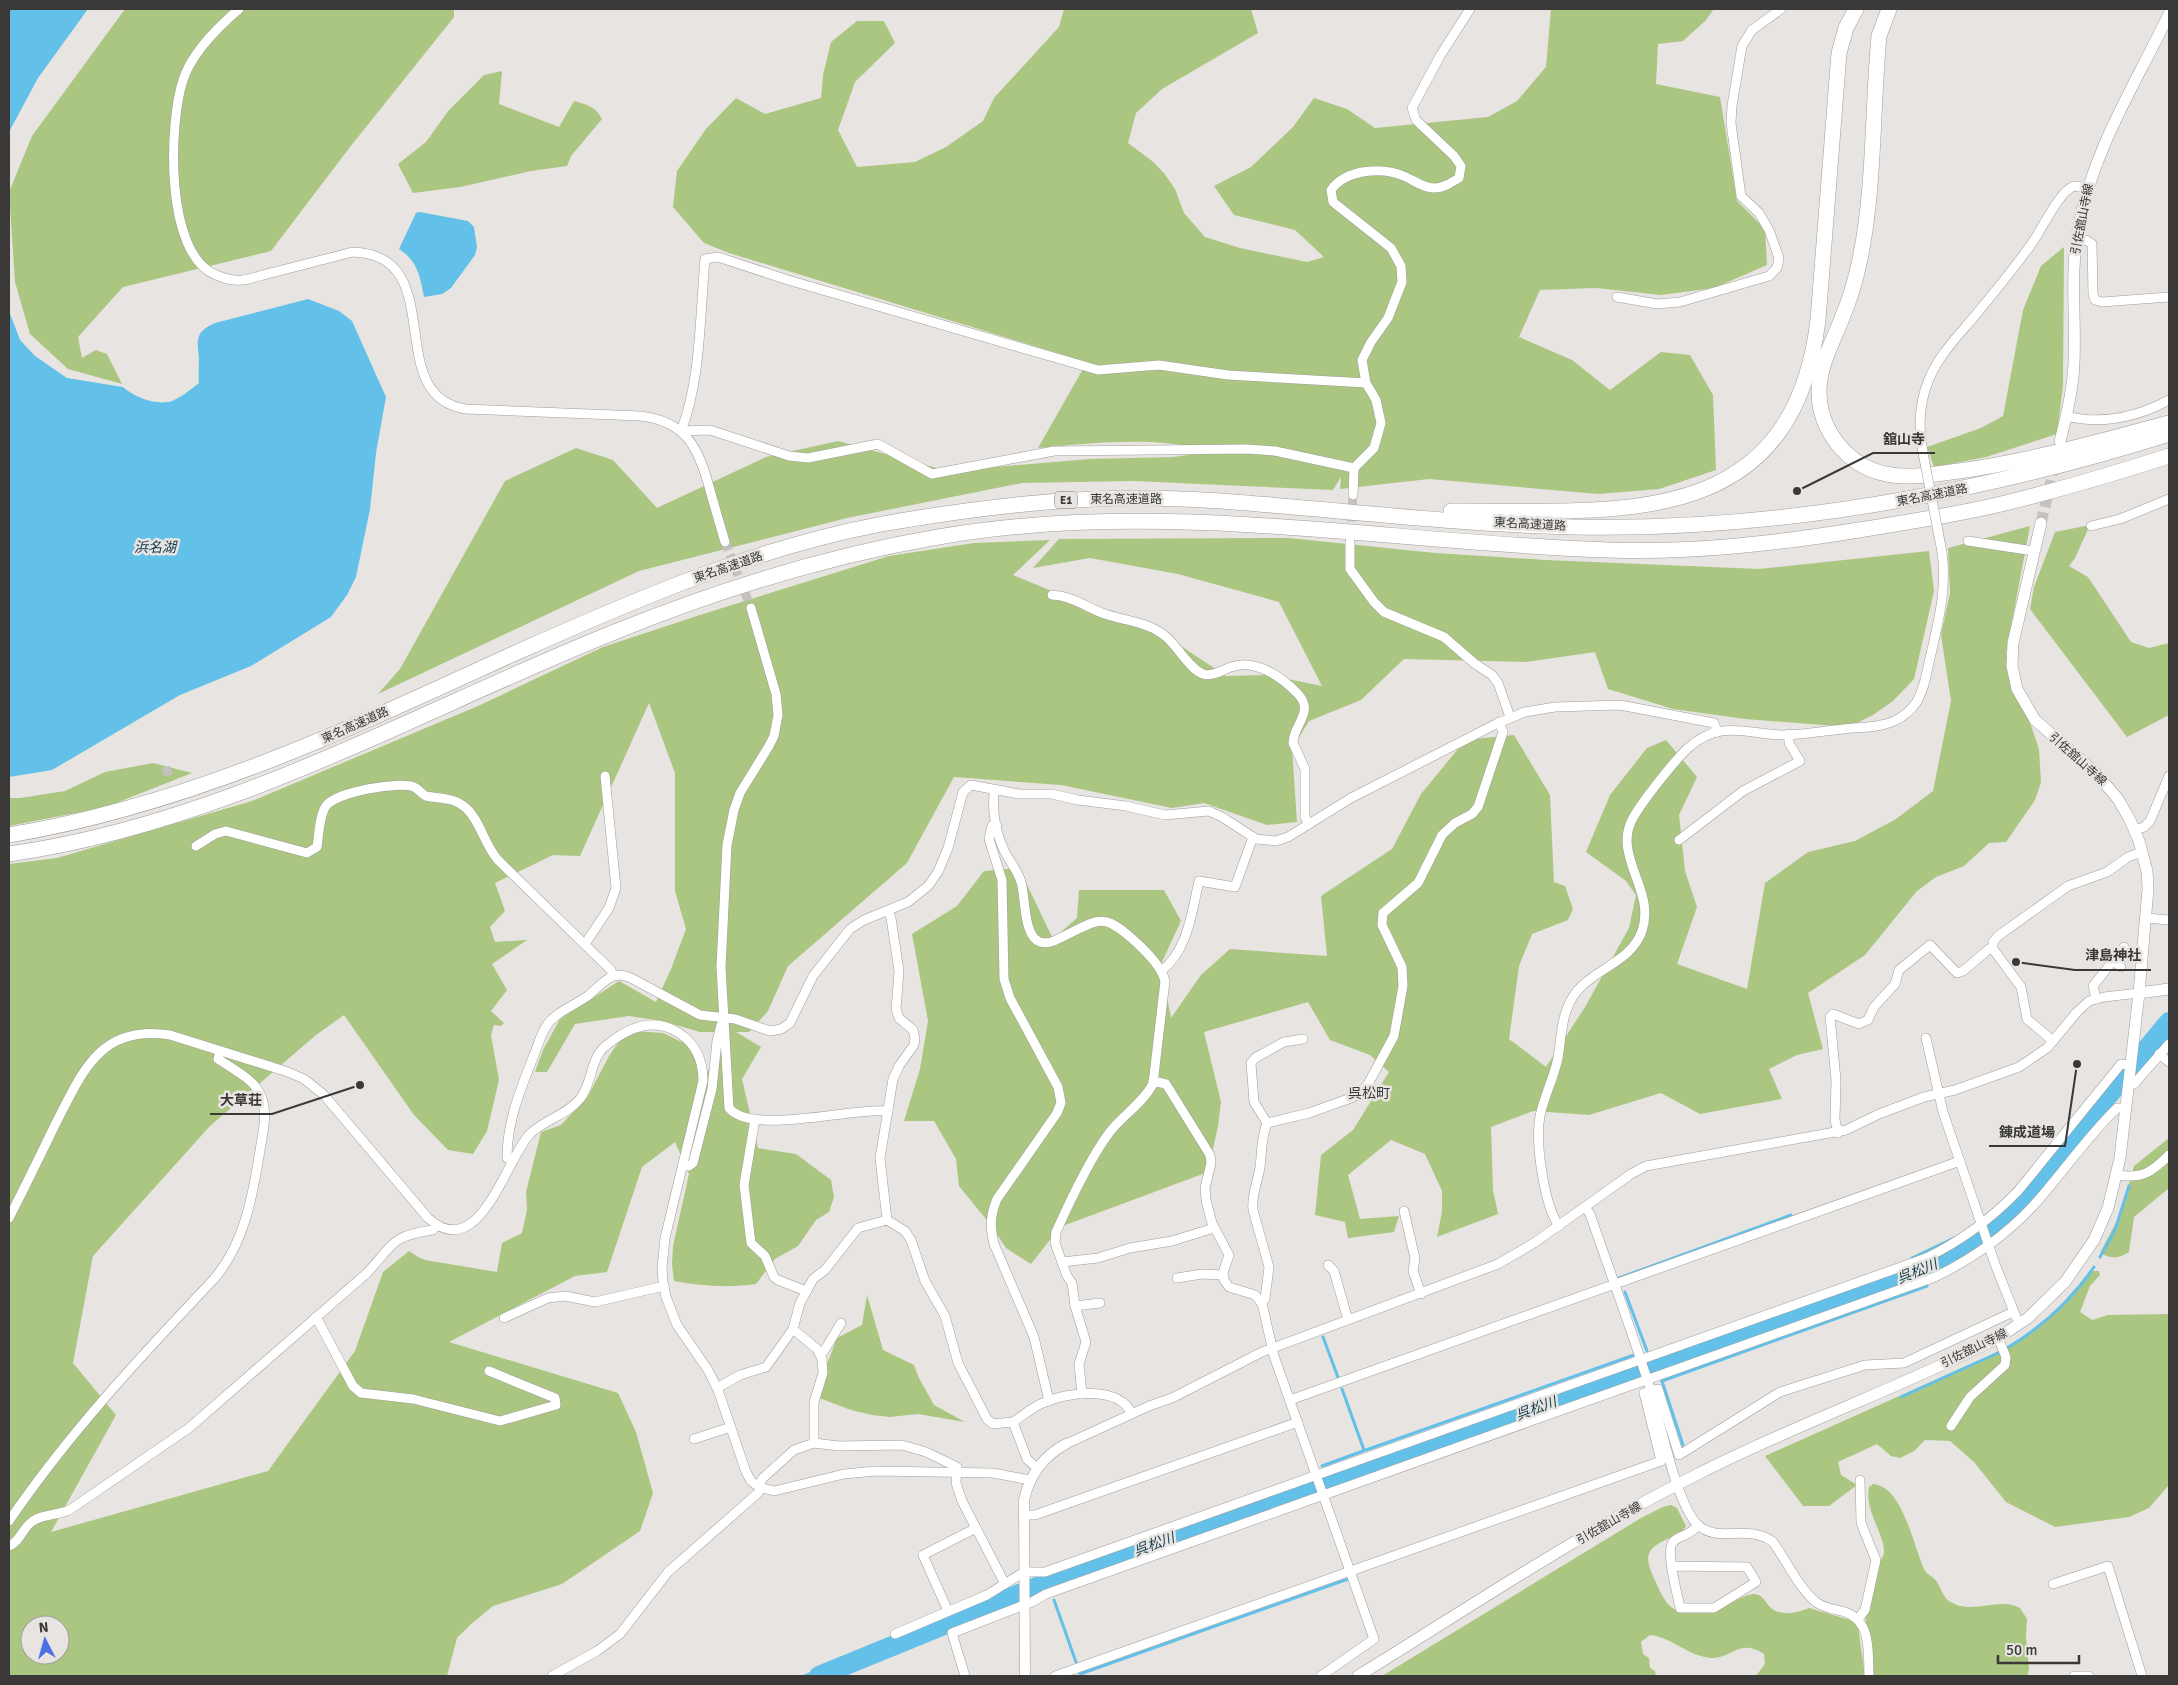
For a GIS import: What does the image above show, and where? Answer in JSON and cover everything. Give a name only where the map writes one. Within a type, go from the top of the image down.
[{"type":"highway","points":[[1340,512],[1578,510],[1644,505],[1677,499],[1708,488],[1737,472],[1762,452],[1791,414],[1805,384],[1811,361],[1818,320],[1839,53],[1846,28],[1856,9]]},
{"type":"highway","points":[[1888,9],[1879,36],[1866,221],[1862,248],[1849,300],[1822,368],[1820,379],[1819,391],[1822,414],[1834,439],[1845,452],[1864,466],[1885,474],[1908,477],[1980,468],[2037,457],[2169,423]]},
{"type":"highway","name":"東名高速道路","points":[[9,835],[84,821],[226,778],[320,740],[632,603],[708,574],[806,542],[886,524],[970,510],[1056,501],[1141,498],[1239,502],[1340,512],[1572,527],[1645,527],[1738,522],[1831,512],[1966,489],[2084,459],[2169,434]]},
{"type":"highway","name":"東名高速道路","points":[[9,854],[33,851],[121,830],[237,794],[339,752],[615,632],[747,583],[861,552],[945,536],[1025,526],[1113,520],[1257,524],[1542,547],[1614,550],[1680,550],[1747,546],[1798,540],[1997,505],[2169,457]]},
{"type":"main road","name":"引佐舘山寺線","points":[[2060,441],[2074,364],[2073,280],[2077,239],[2087,188],[2105,140],[2169,14]]},
{"type":"main road","name":"引佐舘山寺線","points":[[1358,1676],[1598,1528],[1677,1484],[1748,1449],[1998,1338],[2020,1324],[2054,1295],[2086,1255],[2102,1224],[2118,1175],[2130,1085],[2129,1061],[2139,993],[2148,880],[2135,830],[2111,790],[2096,772],[2043,728],[2028,710],[2018,689],[2012,666],[2013,643],[2041,523]]},
{"type":"main road","points":[[2139,993],[2169,990]]},
{"type":"street","points":[[240,9],[215,33],[197,55],[184,79],[176,114],[174,178],[179,215],[187,243],[199,264],[214,274],[242,280],[352,252],[369,252],[393,264],[406,287],[425,379],[433,392],[444,402],[466,409],[649,417],[666,422],[681,431],[694,446],[702,462],[725,542]]},
{"type":"street","points":[[1353,495],[1354,468],[1374,448],[1380,424],[1376,400],[1366,383],[1362,360],[1371,342],[1388,318],[1402,282],[1401,266],[1392,248],[1334,202],[1331,190],[1336,184],[1356,173],[1383,170],[1405,176],[1418,184],[1432,188],[1444,186],[1459,178],[1461,166],[1454,156],[1416,120],[1412,108],[1440,56],[1470,9]]},
{"type":"street","points":[[1617,297],[1657,304],[1680,302],[1769,276],[1777,268],[1779,258],[1768,230],[1759,213],[1741,196],[1731,123],[1742,46],[1752,30],[1781,9]]},
{"type":"street","points":[[1559,1226],[1554,1219],[1547,1198],[1538,1131],[1542,1107],[1556,1066],[1565,1014],[1572,998],[1583,985],[1624,956],[1636,944],[1643,929],[1645,904],[1627,843],[1632,820],[1682,754],[1696,742],[1717,732],[1741,729],[1789,734],[1887,724],[1900,718],[1911,709],[1922,690],[1942,610],[1944,587],[1942,552],[1922,453],[1919,427],[1921,403],[1928,380],[1940,358],[2010,275],[2037,237],[2065,192],[2074,186],[2087,188]]},
{"type":"street","points":[[2077,239],[2086,240],[2092,244],[2093,294],[2095,300],[2102,302],[2169,298]]},
{"type":"street","points":[[681,431],[687,415],[694,377],[705,259],[718,257],[788,280],[1098,370],[1159,365],[1228,376],[1366,383]]},
{"type":"street","points":[[2066,416],[2097,421],[2133,416],[2169,400]]},
{"type":"street","points":[[681,431],[710,430],[789,456],[808,458],[878,444],[932,474],[1054,451],[1247,449],[1275,451],[1354,468]]},
{"type":"street","points":[[2091,526],[2120,519],[2169,499]]},
{"type":"street","points":[[1968,541],[2034,551]]},
{"type":"street","points":[[1350,542],[1350,569],[1374,602],[1384,612],[1444,637],[1474,663],[1492,674],[1498,683],[1510,717]]},
{"type":"street","points":[[1052,595],[1072,598],[1101,612],[1155,629],[1171,640],[1200,672],[1211,674],[1237,665],[1252,664],[1266,670],[1298,694],[1304,705],[1305,712],[1294,743],[1306,769],[1305,817],[1309,824]]},
{"type":"street","points":[[751,608],[776,694],[778,715],[774,736],[740,793],[729,828],[721,949],[729,1108],[735,1113],[755,1119],[776,1121],[888,1111]]},
{"type":"street","points":[[513,1161],[508,1158],[507,1146],[515,1106],[546,1027],[555,1017],[583,1000],[605,980],[613,976],[627,976],[700,1015],[735,1019],[770,1031],[781,1030],[786,1027],[792,1018],[809,982],[844,935],[857,924],[916,897],[933,879],[948,848],[965,789],[974,785],[1019,794],[1052,794],[1078,800],[1126,806],[1165,815],[1209,811],[1253,837],[1262,841],[1276,841],[1288,837],[1343,802],[1499,722],[1525,712],[1555,707],[1620,704],[1714,724],[1717,732]]},
{"type":"street","points":[[1267,1123],[1309,1113],[1350,1098],[1361,1093],[1368,1084],[1394,1036],[1403,986],[1402,967],[1382,926],[1383,913],[1418,882],[1442,835],[1455,823],[1472,814],[1478,807],[1504,732],[1499,722]]},
{"type":"street","points":[[1679,840],[1743,792],[1800,761],[1789,743],[1789,734]]},
{"type":"street","points":[[585,944],[609,908],[616,888],[605,776]]},
{"type":"street","points":[[2135,830],[2144,827],[2150,821],[2169,776]]},
{"type":"street","points":[[196,846],[215,834],[226,831],[307,853],[317,847],[324,812],[331,801],[371,788],[414,787],[424,795],[447,798],[464,806],[471,813],[486,845],[498,860],[611,970],[613,976]]},
{"type":"street","points":[[995,789],[993,797],[1002,846],[1022,883],[1029,926],[1033,937],[1038,941],[1049,942],[1095,921],[1106,921],[1121,928],[1149,955],[1161,971],[1165,988],[1153,1081],[1148,1093],[1118,1122],[1102,1143],[1058,1226],[1055,1243],[1067,1276],[1072,1283],[1075,1306],[1086,1342],[1080,1364],[1082,1394]]},
{"type":"street","points":[[997,826],[992,826],[989,835],[1002,880],[1004,979],[1010,998],[1058,1087],[1061,1097],[1057,1113],[997,1199],[992,1214],[991,1229],[994,1244],[1034,1336],[1049,1401]]},
{"type":"street","points":[[1161,971],[1167,966],[1186,936],[1199,880],[1234,887],[1253,837]]},
{"type":"street","points":[[2053,1041],[2027,1019],[2021,987],[1994,949],[1993,942],[1998,936],[2036,911],[2068,886],[2107,872],[2128,856],[2142,852]]},
{"type":"street","points":[[887,1220],[880,1163],[892,1085],[896,1072],[914,1045],[915,1038],[913,1030],[899,1018],[896,1009],[899,971],[891,918],[888,910]]},
{"type":"street","points":[[2146,918],[2169,920]]},
{"type":"street","points":[[1838,1132],[1835,1120],[1836,1080],[1830,1017],[1833,1014],[1838,1014],[1859,1024],[1868,1020],[1874,1007],[1895,984],[1898,970],[1930,945],[1957,973],[1963,971],[1989,949],[1994,949]]},
{"type":"street","points":[[2096,998],[2093,986],[2124,947]]},
{"type":"street","points":[[2113,961],[2121,967]]},
{"type":"street","points":[[1026,1676],[1024,1500],[1030,1480],[1048,1455],[1066,1444],[1172,1398],[1272,1348],[1498,1264],[1559,1226],[1631,1174],[1654,1164],[1838,1132],[1879,1114],[2019,1067],[2038,1055],[2053,1041],[2082,1006],[2096,998],[2139,993]]},
{"type":"street","points":[[683,1165],[690,1166],[693,1163],[712,1089],[717,1041],[724,1018]]},
{"type":"street","points":[[9,1218],[83,1071],[103,1049],[130,1036],[150,1033],[170,1035],[296,1075],[311,1083],[324,1095],[428,1218],[437,1225],[455,1229],[467,1225],[480,1216],[490,1203],[530,1134],[579,1100],[588,1084],[597,1057],[604,1047],[630,1029],[653,1025],[669,1028],[683,1036],[694,1048],[702,1064],[703,1081],[665,1238],[662,1268],[664,1286],[666,1297],[677,1325],[708,1370],[717,1388],[746,1472],[751,1481],[759,1487],[774,1490],[860,1472],[892,1470],[1003,1474],[1030,1480]]},
{"type":"street","points":[[1926,1038],[1939,1094],[1960,1161],[2013,1312],[2020,1324]]},
{"type":"street","points":[[1267,1123],[1254,1102],[1250,1063],[1255,1058],[1284,1042],[1303,1039]]},
{"type":"street","points":[[2130,1085],[2134,1084],[2169,1044]]},
{"type":"street","points":[[9,1521],[43,1472],[85,1420],[217,1275],[232,1254],[253,1195],[265,1113],[258,1090],[246,1078],[218,1059],[220,1051]]},
{"type":"street","points":[[2159,1054],[2169,1062]]},
{"type":"street","points":[[895,1634],[987,1594],[1024,1575],[1045,1572],[1317,1477],[1641,1362],[1908,1265],[1943,1250],[1982,1226],[2018,1191],[2121,1064],[2129,1061]]},
{"type":"street","points":[[1153,1081],[1166,1084],[1210,1155],[1211,1163],[1205,1194],[1214,1228],[1230,1255],[1223,1275],[1224,1280],[1229,1287],[1255,1295],[1260,1301],[1272,1348],[1374,1639],[1322,1676]]},
{"type":"street","points":[[965,1676],[952,1633],[1046,1594],[1323,1494],[1916,1285],[1953,1268],[1988,1244],[2034,1205],[2098,1126],[2117,1108],[2126,1108]]},
{"type":"street","points":[[755,1119],[744,1185],[751,1243],[765,1256],[778,1280],[806,1291]]},
{"type":"street","points":[[1260,1301],[1264,1299],[1269,1267],[1252,1201],[1260,1168],[1263,1134],[1267,1123]]},
{"type":"street","points":[[2118,1175],[2144,1174],[2155,1168],[2169,1156]]},
{"type":"street","points":[[1290,1400],[1960,1161]]},
{"type":"street","points":[[1585,1207],[1590,1214],[1648,1379],[1677,1484],[1690,1516],[1698,1525],[1713,1533],[1755,1533],[1764,1536],[1776,1546],[1815,1601],[1822,1606],[1853,1615],[1858,1619],[1865,1629],[1869,1676]]},
{"type":"street","points":[[1404,1211],[1415,1258],[1413,1271],[1421,1294]]},
{"type":"street","points":[[717,1388],[744,1374],[766,1367],[794,1329],[800,1303],[813,1279],[825,1270],[858,1228],[887,1220],[905,1231],[911,1240],[925,1281],[945,1316],[958,1363],[987,1419],[993,1424],[1013,1422],[1039,1405],[1049,1401],[1094,1393],[1115,1397],[1130,1409],[1132,1414]]},
{"type":"street","points":[[9,1546],[14,1544],[33,1521],[65,1513],[180,1435],[367,1273],[394,1242],[406,1235],[433,1230],[437,1225]]},
{"type":"street","points":[[1062,1262],[1098,1258],[1130,1248],[1172,1241],[1214,1228]]},
{"type":"street","points":[[1328,1265],[1334,1271],[1348,1320]]},
{"type":"street","points":[[1177,1278],[1202,1274],[1223,1275]]},
{"type":"street","points":[[504,1318],[548,1298],[565,1296],[595,1302],[664,1286]]},
{"type":"street","points":[[1075,1306],[1100,1303]]},
{"type":"street","points":[[1055,1676],[1074,1673],[1661,1462],[1644,1393],[1658,1389],[1679,1455],[1780,1392],[1865,1365],[1904,1363],[2013,1312]]},
{"type":"street","points":[[316,1317],[353,1386],[361,1393],[413,1399],[500,1421],[556,1405],[555,1398],[489,1371]]},
{"type":"street","points":[[820,1353],[824,1351],[841,1323]]},
{"type":"street","points":[[794,1329],[820,1353],[823,1373],[814,1402],[814,1443]]},
{"type":"street","points":[[1951,1426],[1970,1396],[2005,1365],[2006,1357],[1998,1338]]},
{"type":"street","points":[[1013,1422],[1027,1459],[1037,1468]]},
{"type":"street","points":[[1024,1515],[1035,1515],[1298,1422]]},
{"type":"street","points":[[694,1439],[731,1427]]},
{"type":"street","points":[[552,1676],[597,1651],[620,1634],[668,1572],[758,1494],[759,1487],[764,1478],[794,1450],[814,1443],[839,1446],[902,1445],[926,1452],[956,1467],[956,1483],[962,1501],[1005,1584]]},
{"type":"street","points":[[1858,1619],[1865,1610],[1876,1560],[1861,1523],[1860,1480]]},
{"type":"street","points":[[1672,1566],[1747,1567],[1756,1582],[1714,1608],[1680,1608],[1672,1566],[1670,1547],[1673,1541],[1692,1533],[1698,1525]]},
{"type":"street","points":[[948,1611],[923,1555],[976,1528]]},
{"type":"street","points":[[2053,1584],[2108,1566],[2142,1676]]},
{"type":"street","points":[[2074,1676],[2089,1676]]},
{"type":"green space","points":[[125,9],[454,9],[454,17],[350,147],[271,251],[123,287],[78,337],[82,358],[96,350],[107,354],[122,384],[68,369],[30,334],[15,282],[9,192],[32,136]]},
{"type":"green space","points":[[1064,9],[1251,9],[1258,33],[1162,89],[1136,113],[1128,143],[1152,161],[1164,173],[1175,189],[1184,213],[1205,237],[1240,248],[1307,262],[1324,257],[1295,230],[1234,215],[1214,186],[1251,167],[1293,127],[1314,98],[1347,109],[1375,128],[1488,117],[1517,101],[1546,67],[1551,9],[1714,9],[1705,21],[1683,41],[1658,44],[1656,84],[1720,97],[1737,201],[1765,229],[1767,265],[1714,288],[1661,295],[1596,288],[1540,290],[1519,337],[1572,360],[1610,390],[1661,352],[1690,355],[1713,395],[1716,470],[1659,489],[1598,494],[1429,479],[1340,489],[1341,477],[1333,490],[1133,481],[1022,483],[847,518],[639,571],[378,694],[400,669],[505,481],[576,448],[613,460],[657,508],[766,457],[838,441],[948,471],[1090,459],[1173,457],[1212,452],[1192,447],[1149,442],[1038,448],[1087,362],[729,253],[704,243],[673,207],[677,171],[706,129],[736,98],[765,114],[821,98],[823,75],[831,42],[857,21],[884,21],[895,43],[855,82],[838,130],[857,167],[915,162],[946,147],[983,121],[994,98],[1059,27]]},
{"type":"green space","points":[[502,71],[499,104],[559,127],[574,101],[594,109],[602,119],[571,156],[567,166],[531,171],[460,187],[413,193],[398,164],[426,142],[449,110],[484,75]]},
{"type":"green space","points":[[2064,247],[2063,385],[2057,434],[1986,457],[1934,467],[1927,447],[1981,428],[2003,416],[2023,310],[2041,266]]},
{"type":"green space","points":[[2090,525],[2075,558],[2069,566],[2088,577],[2131,642],[2149,648],[2169,643],[2169,715],[2127,737],[2030,609],[2034,587],[2055,532]]},
{"type":"green space","points":[[2030,526],[2006,653],[2039,749],[2041,782],[2035,800],[2006,842],[1989,843],[1964,866],[1936,877],[1917,891],[1865,955],[1808,993],[1823,1049],[1797,1055],[1769,1069],[1782,1099],[1700,1114],[1661,1093],[1589,1115],[1533,1111],[1491,1127],[1493,1190],[1498,1214],[1437,1237],[1442,1212],[1442,1191],[1425,1154],[1391,1140],[1348,1175],[1360,1219],[1399,1216],[1394,1232],[1348,1238],[1345,1222],[1315,1215],[1321,1155],[1353,1130],[1389,1072],[1370,1055],[1330,1040],[1308,1002],[1204,1032],[1221,1102],[1208,1172],[1060,1227],[1031,1264],[1006,1248],[990,1224],[959,1186],[956,1159],[934,1121],[904,1121],[920,1069],[928,1021],[912,934],[957,906],[984,871],[1019,868],[1053,939],[1077,918],[1079,890],[1164,890],[1181,921],[1161,964],[1171,1018],[1201,975],[1230,949],[1327,956],[1321,896],[1392,849],[1421,794],[1458,749],[1475,739],[1514,735],[1550,795],[1554,882],[1565,886],[1573,909],[1568,920],[1532,934],[1519,966],[1509,1039],[1546,1067],[1585,1007],[1629,928],[1636,895],[1626,881],[1586,852],[1610,795],[1647,748],[1666,740],[1697,777],[1679,815],[1685,871],[1697,907],[1677,964],[1747,989],[1765,883],[1808,852],[1855,841],[1896,819],[1933,791],[1951,701],[1941,635],[1950,593],[1948,548]]},
{"type":"green space","points":[[1289,538],[1435,553],[1546,560],[1759,569],[1929,551],[1934,591],[1914,679],[1893,701],[1873,715],[1849,727],[1745,719],[1673,709],[1608,689],[1595,652],[1526,662],[1404,659],[1361,700],[1309,721],[1292,749],[1297,822],[1267,825],[1204,803],[1172,808],[1061,785],[954,777],[907,863],[788,966],[768,1011],[749,1032],[736,1032],[761,1047],[742,1079],[758,1148],[796,1154],[831,1180],[834,1197],[829,1212],[816,1220],[798,1246],[775,1259],[756,1284],[715,1286],[674,1281],[672,1264],[673,1246],[689,1174],[675,1142],[642,1167],[607,1272],[575,1276],[449,1342],[618,1393],[636,1432],[653,1493],[640,1531],[562,1584],[493,1606],[457,1638],[447,1676],[9,1676],[9,864],[57,858],[252,801],[478,706],[603,647],[889,556],[974,543],[1050,540],[1013,575],[1175,642],[1226,676],[1268,675],[1322,686],[1279,602],[1178,574],[1090,558],[1033,568],[1059,539]],"holes":[[[649,703],[675,773],[675,891],[686,929],[656,1002],[619,981],[560,1019],[543,1050],[535,1072],[547,1072],[575,1024],[629,1016],[662,1021],[700,1032],[725,1032],[704,1080],[699,1055],[688,1045],[663,1033],[634,1031],[620,1040],[609,1056],[588,1096],[561,1125],[541,1132],[526,1192],[527,1210],[522,1233],[502,1243],[497,1272],[425,1260],[409,1251],[383,1272],[355,1351],[268,1471],[51,1532],[116,1415],[73,1363],[93,1256],[210,1126],[316,1035],[344,1015],[414,1115],[448,1150],[473,1154],[487,1131],[499,1080],[491,1035],[494,1025],[501,1026],[504,1023],[491,1011],[507,990],[492,964],[527,940],[495,942],[490,927],[505,911],[495,883],[553,855],[580,856]]]},
{"type":"green space","points":[[153,763],[192,773],[106,807],[9,826],[9,798],[65,791],[105,772]]},
{"type":"green space","points":[[2169,1138],[2169,1188],[2134,1217],[2129,1252],[2115,1257],[2100,1253],[2120,1215],[2134,1166]]},
{"type":"green space","points":[[2091,1271],[2099,1271],[2100,1275],[2090,1286],[2080,1312],[2092,1320],[2108,1315],[2169,1314],[2169,1487],[2149,1508],[2129,1517],[2055,1527],[2006,1502],[1974,1462],[1950,1441],[1925,1440],[1914,1451],[1900,1458],[1891,1456],[1877,1444],[1838,1462],[1841,1475],[1857,1485],[1829,1506],[1803,1506],[1765,1456],[2002,1350],[2021,1339],[2052,1315]]},
{"type":"green space","points":[[867,1295],[883,1350],[914,1365],[934,1405],[965,1422],[918,1414],[890,1417],[872,1415],[851,1410],[819,1398],[817,1390],[837,1338],[862,1325]]},
{"type":"green space","points":[[1873,1484],[1883,1487],[1900,1506],[1924,1569],[1936,1580],[1949,1601],[1956,1605],[1970,1607],[2005,1604],[2020,1608],[2027,1619],[2026,1636],[2029,1670],[2027,1676],[1873,1676],[1867,1640],[1866,1612],[1874,1578],[1884,1553],[1881,1538],[1869,1505],[1869,1487]]},
{"type":"green space","points":[[1671,1505],[1677,1508],[1686,1526],[1679,1534],[1656,1545],[1648,1558],[1659,1590],[1672,1607],[1685,1613],[1703,1612],[1714,1610],[1742,1597],[1756,1594],[1770,1607],[1779,1612],[1794,1613],[1809,1608],[1850,1620],[1858,1627],[1865,1676],[1756,1676],[1765,1664],[1764,1654],[1755,1649],[1740,1649],[1721,1657],[1705,1657],[1657,1636],[1650,1635],[1641,1642],[1643,1654],[1649,1658],[1650,1668],[1655,1671],[1656,1676],[1382,1676],[1641,1518]]},
{"type":"water","points":[[9,9],[88,9],[38,78],[9,132]]},
{"type":"water","points":[[420,212],[468,221],[474,227],[477,247],[475,255],[451,288],[442,294],[424,297],[414,264],[399,249],[416,213]]},
{"type":"water","name":"浜名湖","points":[[308,299],[339,311],[352,321],[386,397],[376,453],[370,509],[356,577],[347,595],[331,617],[251,666],[180,695],[52,770],[9,777],[9,311],[20,340],[35,356],[67,378],[123,387],[146,400],[166,402],[179,397],[199,383],[198,341],[201,333],[208,326]]},
{"type":"water","points":[[826,1665],[833,1676],[801,1676]]},
{"type":"waterway","name":"呉松川","points":[[819,1676],[1044,1584],[1930,1267],[1982,1237],[2012,1212],[2169,1022]]},
{"type":"waterway","points":[[2100,1257],[2115,1230],[2129,1186]]},
{"type":"waterway","points":[[1619,1278],[1791,1215]]},
{"type":"waterway","points":[[1912,1258],[1954,1238]]},
{"type":"waterway","points":[[2007,1348],[2044,1322],[2066,1302],[2094,1267]]},
{"type":"waterway","points":[[1662,1381],[1927,1286]]},
{"type":"waterway","points":[[1625,1292],[1647,1351]]},
{"type":"waterway","points":[[1323,1337],[1339,1380]]},
{"type":"waterway","points":[[1901,1397],[2000,1352]]},
{"type":"waterway","points":[[1366,1450],[1634,1355]]},
{"type":"waterway","name":"呉松川","points":[[1650,1360],[1653,1367]]},
{"type":"waterway","points":[[1657,1366],[1660,1373]]},
{"type":"waterway","points":[[1662,1381],[1683,1445]]},
{"type":"waterway","points":[[1342,1389],[1364,1450]]},
{"type":"waterway","points":[[1322,1466],[1363,1451]]},
{"type":"waterway","name":"呉松川","points":[[1368,1462],[1370,1468]]},
{"type":"waterway","points":[[1080,1674],[1348,1579]]},
{"type":"waterway","name":"呉松川","points":[[1048,1582],[1050,1589]]},
{"type":"waterway","points":[[1054,1600],[1076,1662]]},
{"type":"tunnel","points":[[2041,523],[2056,460]]},
{"type":"tunnel","points":[[1350,535],[1353,495]]},
{"type":"tunnel","points":[[725,542],[751,608]]},
{"type":"tunnel","points":[[166,767],[169,778]]},
{"type":"place","name":"舘山寺","points":[[1797,491]]},
{"type":"place","name":"津島神社","points":[[2016,962]]},
{"type":"place","name":"錬成道場","points":[[2077,1064]]},
{"type":"place","name":"大草荘","points":[[360,1085]]},
{"type":"district","name":"呉松町","points":[[1369,1093]]}]
